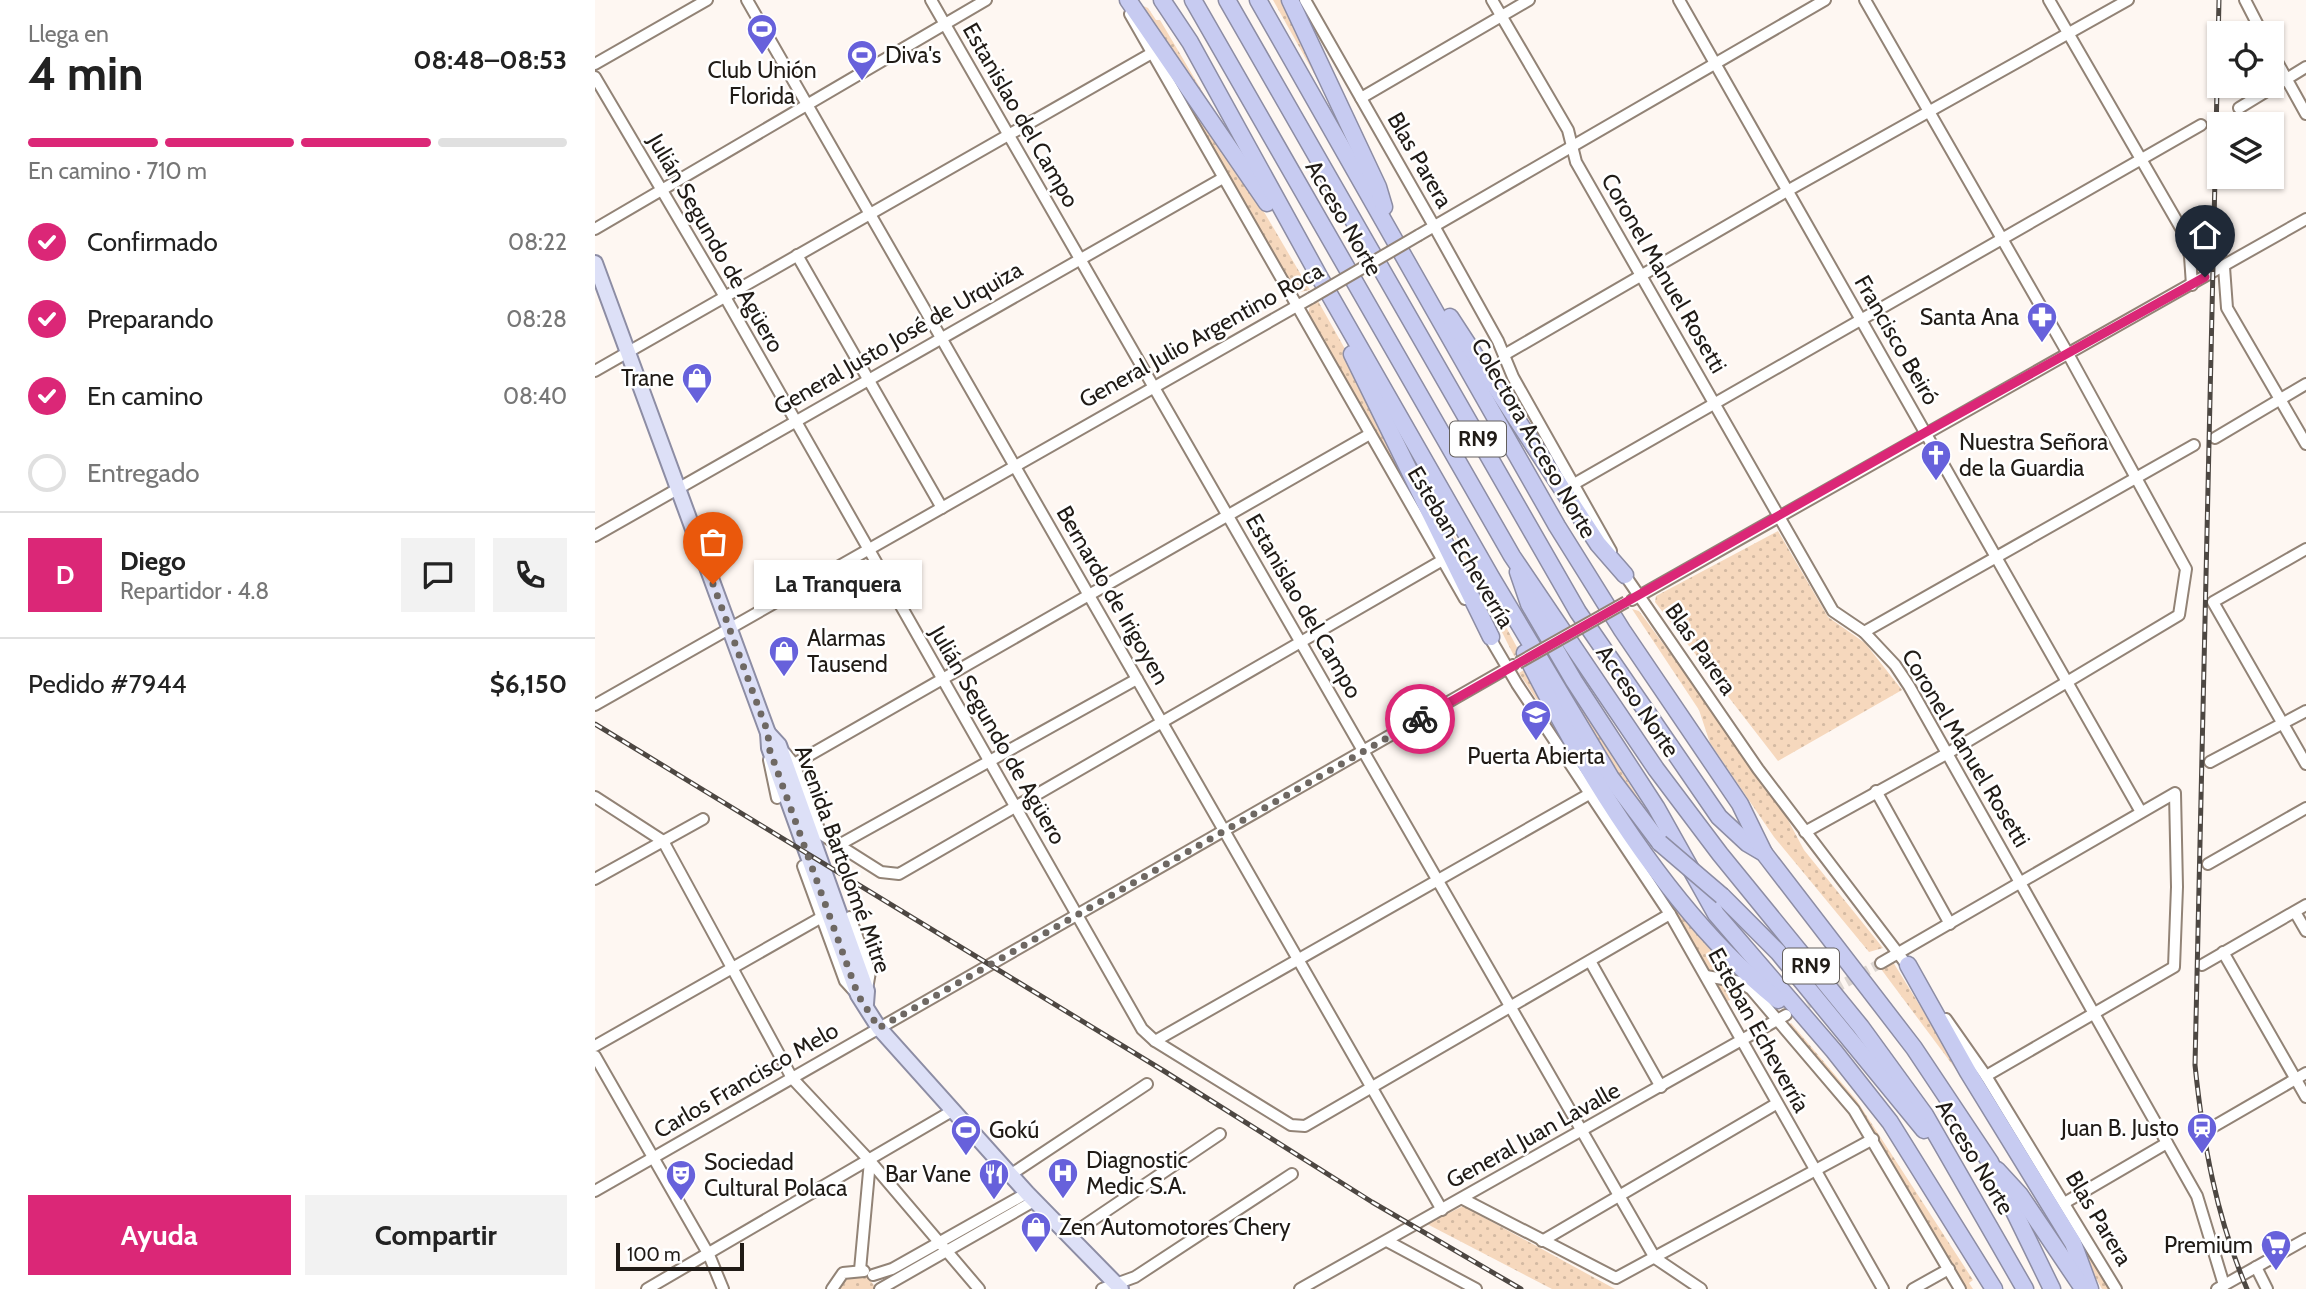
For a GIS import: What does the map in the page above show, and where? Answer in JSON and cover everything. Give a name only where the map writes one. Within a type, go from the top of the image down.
[{"type":"highway","points":[[1128,0],[1323,284],[1351,352],[1491,638]]},
{"type":"highway","points":[[1162,0],[1190,42],[1323,284],[1491,577],[1611,778],[1660,844],[1722,896],[1778,952],[1956,1170]]},
{"type":"highway","name":"Acceso Norte","points":[[1193,0],[1512,556],[1656,769],[1720,855],[1891,1068],[1925,1115],[2025,1289]]},
{"type":"highway","name":"Acceso Norte","points":[[1227,0],[1578,612],[1719,817],[1747,843],[1764,853],[1914,1048],[1990,1162],[2052,1289]]},
{"type":"highway","name":"Colectora Acceso Norte","points":[[1258,0],[1557,526],[1622,630],[1739,804],[1764,853]]},
{"type":"highway","points":[[1290,0],[1378,187],[1394,240]]},
{"type":"highway","points":[[1409,266],[1445,309],[1598,544],[1625,575]]},
{"type":"highway","points":[[1512,556],[1529,604],[1574,681],[1656,807],[1716,914],[1890,1122],[1994,1289]]},
{"type":"highway","points":[[1491,577],[1555,713],[1593,777],[1675,894],[1720,947],[1760,986],[1812,1028]]},
{"type":"highway","points":[[1903,959],[1968,1072],[2073,1243],[2090,1289]]},
{"type":"highway","points":[[1990,1162],[2020,1195],[2084,1289]]},
{"type":"main road","name":"Avenida Bartolomé Mitre","points":[[595,263],[864,997],[879,1028],[1010,1175],[1119,1287]]},
{"type":"street","points":[[595,64],[707,0]]},
{"type":"street","name":"Bernardo de Irigoyen","points":[[747,0],[1370,1089],[1442,1210]]},
{"type":"street","name":"Estanislao del Campo","points":[[931,0],[1655,1258],[1701,1289]]},
{"type":"street","points":[[595,229],[986,0]]},
{"type":"street","name":"Esteban Echeverría","points":[[1122,0],[1441,561],[1491,638],[1513,666],[1670,914],[1883,1289]]},
{"type":"street","name":"Blas Parera","points":[[1305,0],[1434,226],[1504,355],[1513,377],[1638,597],[1805,832],[1903,959],[1986,1076],[2066,1202],[2116,1289]]},
{"type":"street","name":"Coronel Manuel Rosetti","points":[[1492,0],[1567,130],[1576,162],[1833,611],[1864,632],[1895,665],[2022,881],[2197,1196],[2220,1287]]},
{"type":"street","points":[[1361,98],[1529,0]]},
{"type":"street","name":"Francisco Beiró","points":[[1679,0],[2141,812]]},
{"type":"street","name":"General Julio Argentino Roca","points":[[595,705],[1311,298],[1825,0]]},
{"type":"street","points":[[1805,832],[1948,753],[2179,615],[2186,569],[2067,352],[1865,0]]},
{"type":"street","points":[[2049,0],[2182,230],[2190,256],[2192,285]]},
{"type":"street","points":[[1504,355],[1787,191],[2128,0]]},
{"type":"street","points":[[2245,0],[2256,21]]},
{"type":"street","points":[[595,371],[1151,53]]},
{"type":"street","points":[[2239,108],[2306,67]]},
{"type":"street","points":[[2284,74],[2306,114]]},
{"type":"street","name":"Julián Segundo de Agüero","points":[[595,77],[725,297],[1142,1029],[1155,1041],[1291,1125],[1305,1126],[1370,1089]]},
{"type":"street","points":[[1574,484],[2201,125]]},
{"type":"street","name":"General Justo José de Urquiza","points":[[595,536],[1223,178]]},
{"type":"street","name":"Carlos Francisco Melo","points":[[595,1191],[1513,666],[2306,219]]},
{"type":"street","points":[[797,255],[942,508]]},
{"type":"street","points":[[2224,267],[2227,308],[2306,444]]},
{"type":"street","points":[[2215,438],[2306,384]]},
{"type":"street","points":[[794,764],[941,677],[1370,434]]},
{"type":"street","points":[[1864,632],[2136,481],[2194,445]]},
{"type":"street","points":[[2306,549],[2213,602],[2306,764]]},
{"type":"street","points":[[774,747],[794,764],[817,827],[825,838],[881,872],[892,875],[905,871],[1441,561]]},
{"type":"street","points":[[837,846],[1137,679]]},
{"type":"street","points":[[2210,762],[2306,711]]},
{"type":"street","points":[[774,747],[771,777],[777,798]]},
{"type":"street","points":[[1876,792],[1950,924]]},
{"type":"street","points":[[1155,1041],[1591,793]]},
{"type":"street","points":[[1881,964],[1903,959],[1950,924],[2175,793],[2177,887],[2174,967],[1986,1076]]},
{"type":"street","points":[[595,797],[663,841],[792,1078],[870,1161],[979,1289]]},
{"type":"street","points":[[2207,864],[2306,808]]},
{"type":"street","points":[[595,880],[703,819]]},
{"type":"street","points":[[803,866],[845,981],[864,997],[870,972],[851,917]]},
{"type":"street","points":[[2202,965],[2306,905]]},
{"type":"street","points":[[2295,912],[2306,931]]},
{"type":"street","points":[[1370,1089],[1670,914]]},
{"type":"street","points":[[595,1046],[822,917]]},
{"type":"street","points":[[2223,952],[2306,1097]]},
{"type":"street","points":[[1590,961],[1661,1087]]},
{"type":"street","points":[[1706,976],[1745,984],[1782,1017],[1873,1139],[1960,1289]]},
{"type":"street","name":"General Juan Lavalle","points":[[1300,1289],[1782,1017]]},
{"type":"street","points":[[595,1056],[709,1255],[723,1289]]},
{"type":"street","points":[[2211,1128],[2306,1073]]},
{"type":"street","points":[[1010,1175],[1147,1084]]},
{"type":"street","points":[[1542,1241],[1776,1104]]},
{"type":"street","points":[[647,1289],[952,1111]]},
{"type":"street","points":[[1069,1236],[1220,1134]]},
{"type":"street","points":[[1463,1199],[1616,1278],[1873,1139]]},
{"type":"street","points":[[2066,1202],[2167,1143]]},
{"type":"street","points":[[860,1270],[870,1161]]},
{"type":"street","points":[[1102,1289],[1119,1287],[1135,1278],[1291,1174]]},
{"type":"street","points":[[832,1289],[843,1273],[860,1270],[873,1275],[880,1289],[943,1246],[1031,1197]]},
{"type":"street","points":[[2220,1287],[2306,1239]]},
{"type":"street","points":[[1387,1241],[1476,1289]]},
{"type":"street","points":[[873,1275],[943,1246]]},
{"type":"street","points":[[2256,1267],[2267,1289]]},
{"type":"street","points":[[1913,1289],[1949,1269]]},
{"type":"street","points":[[1451,1289],[1463,1282]]},
{"type":"shaded area","points":[[1273,0],[1286,0],[1335,111]]},
{"type":"shaded area","points":[[1139,4],[1148,8],[1156,20],[1160,20],[1231,140]]},
{"type":"shaded area","points":[[1155,52],[1257,200],[1310,290],[1295,293]]},
{"type":"shaded area","points":[[1318,301],[1345,349],[1425,515],[1421,517],[1308,316],[1310,305]]},
{"type":"shaded area","points":[[1778,531],[1828,617],[1865,643],[1902,690],[1778,761],[1655,602],[1656,596]]},
{"type":"shaded area","points":[[1452,533],[1466,552],[1520,653],[1514,656]]},
{"type":"shaded area","points":[[1632,609],[1639,611],[1773,792],[1804,850],[1883,948],[1869,952],[1774,837],[1710,743],[1699,710]]},
{"type":"shaded area","points":[[1549,657],[1663,837],[1630,799],[1546,658]]},
{"type":"shaded area","points":[[1529,667],[1563,740],[1519,673]]},
{"type":"shaded area","points":[[1633,848],[1750,983],[1778,1009],[1774,1011],[1753,988],[1710,975]]},
{"type":"shaded area","points":[[1893,962],[1975,1095],[1881,969]]},
{"type":"shaded area","points":[[1713,983],[1736,985],[1746,991],[1724,1003]]},
{"type":"shaded area","points":[[1791,1023],[1857,1101],[1973,1280],[1969,1283],[1973,1289],[1966,1289],[1880,1142],[1856,1107],[1788,1025]]},
{"type":"shaded area","points":[[1991,1090],[2110,1289],[2102,1289],[1987,1092]]},
{"type":"shaded area","points":[[1463,1206],[1615,1289],[1552,1289],[1427,1224]]},
{"type":"shaded area","points":[[865,1274],[877,1289],[835,1289],[843,1276]]},
{"type":"tunnel","points":[[1794,1011],[1881,963]]},
{"type":"railway","points":[[2219,0],[2195,1065],[2212,1179],[2227,1234],[2247,1289]]},
{"type":"railway","points":[[595,724],[1164,1071],[1372,1202],[1521,1289]]},
{"type":"way so far","points":[[713,584],[768,733],[769,748],[858,995],[879,1028],[1420,719]]},
{"type":"place","name":"Club Unión Florida","points":[[762,56]]},
{"type":"place","name":"Diva's","points":[[862,82]]},
{"type":"place","name":"Santa Ana","points":[[2042,344]]},
{"type":"place","name":"Trane","points":[[697,405]]},
{"type":"place","name":"Nuestra Señora de la Guardia","points":[[1936,482]]},
{"type":"place","name":"La Tranquera","points":[[713,584]]},
{"type":"place","name":"Alarmas Tausend","points":[[784,678]]},
{"type":"place","name":"Puerta Abierta","points":[[1536,742]]},
{"type":"place","name":"Juan B. Justo","points":[[2202,1155]]},
{"type":"place","name":"Gokú","points":[[966,1157]]},
{"type":"place","name":"Diagnostic Medic S.A.","points":[[1063,1200]]},
{"type":"place","name":"Bar Vane","points":[[994,1201]]},
{"type":"place","name":"Sociedad Cultural Polaca","points":[[681,1202]]},
{"type":"place","name":"Zen Automotores Chery","points":[[1036,1254]]},
{"type":"place","name":"Premium","points":[[2276,1272]]},
{"type":"route","points":[[1420,719],[2067,352],[2205,277]]}]
